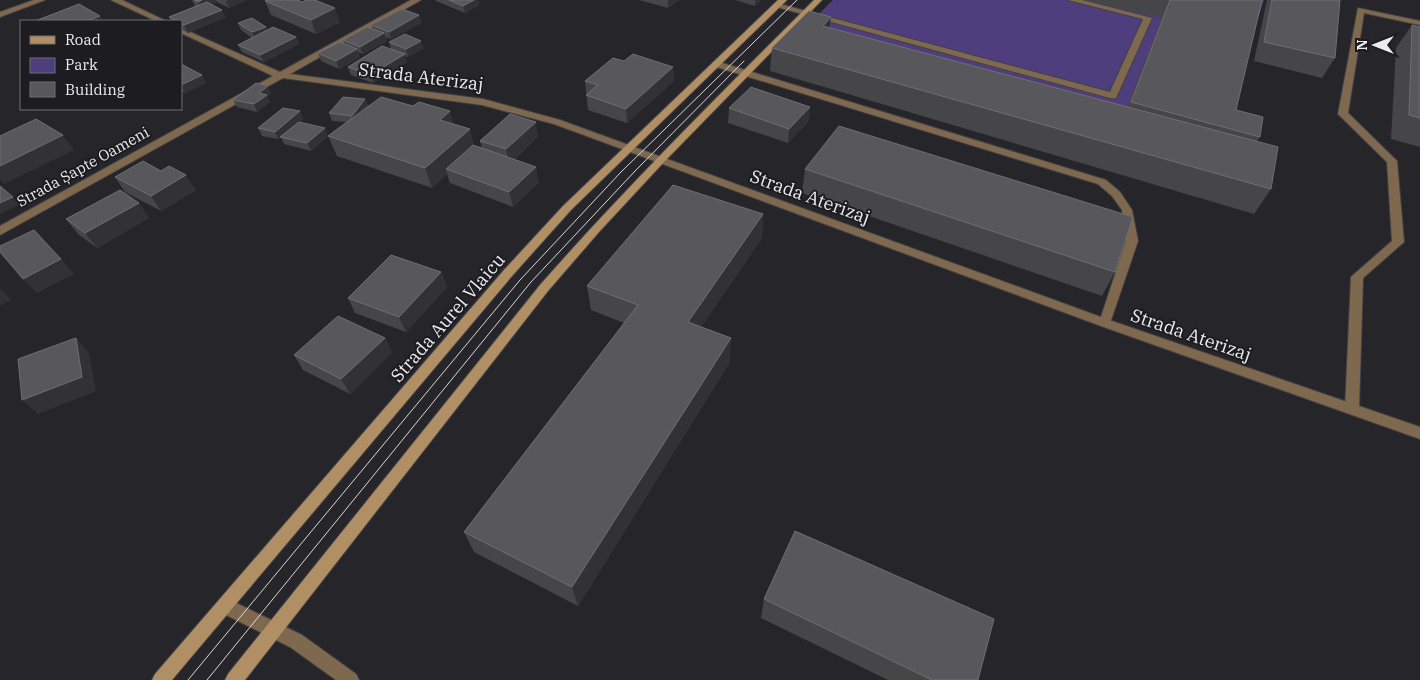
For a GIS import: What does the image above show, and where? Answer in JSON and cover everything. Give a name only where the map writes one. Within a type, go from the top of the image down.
[{"type":"main road","points":[[234,680],[544,288],[595,229],[660,160],[818,0]]},
{"type":"main road","name":"Strada Aurel Vlaicu","points":[[161,680],[508,273],[567,208],[780,3]]},
{"type":"street","points":[[0,15],[41,0]]},
{"type":"street","points":[[115,0],[160,20]]},
{"type":"street","name":"Strada Șapte Oameni","points":[[0,231],[417,0]]},
{"type":"street","points":[[780,3],[804,14],[1113,96],[1148,18],[1072,0]]},
{"type":"street","points":[[1352,409],[1357,277],[1398,242],[1392,161],[1343,114],[1361,10],[1420,23]]},
{"type":"street","name":"Strada Aterizaj","points":[[182,30],[279,75],[484,102],[557,122],[1105,323],[1420,433]]},
{"type":"street","points":[[716,64],[1102,182],[1116,194],[1127,210],[1132,241],[1105,323]]},
{"type":"street","points":[[226,606],[296,641],[350,680]]},
{"type":"green space","points":[[833,0],[1264,0],[1219,134],[1248,209],[770,63]]},
{"type":"building","points":[[297,0],[302,2],[315,0],[335,8],[311,20],[265,1]]},
{"type":"building","points":[[449,0],[474,0],[463,6]]},
{"type":"building","points":[[1170,0],[1262,0],[1236,110],[1263,117],[1260,137],[1131,102]]},
{"type":"building","points":[[1272,0],[1340,0],[1335,58],[1264,42]]},
{"type":"building","points":[[207,2],[222,10],[184,25],[182,24],[182,20],[175,20],[169,17]]},
{"type":"building","points":[[79,4],[100,16],[90,20],[38,20]]},
{"type":"building","points":[[402,9],[419,15],[389,32],[371,25]]},
{"type":"building","points":[[809,11],[831,17],[823,26],[1278,147],[1271,189],[772,48]]},
{"type":"building","points":[[252,18],[266,27],[252,32],[238,23]]},
{"type":"building","points":[[1412,25],[1420,27],[1420,118],[1409,115]]},
{"type":"building","points":[[273,27],[296,37],[260,55],[238,45]]},
{"type":"building","points":[[367,27],[384,33],[360,47],[343,40]]},
{"type":"building","points":[[405,34],[421,41],[406,49],[389,42]]},
{"type":"building","points":[[340,42],[357,49],[336,61],[318,53]]},
{"type":"building","points":[[382,46],[405,54],[370,75],[348,67]]},
{"type":"building","points":[[633,54],[673,67],[626,109],[586,95],[598,85],[585,81],[613,58],[624,61]]},
{"type":"building","points":[[182,65],[202,75],[182,85]]},
{"type":"building","points":[[256,83],[268,86],[259,93],[267,95],[254,104],[233,100]]},
{"type":"building","points":[[751,87],[810,107],[789,129],[729,108]]},
{"type":"building","points":[[343,97],[365,99],[352,116],[329,113]]},
{"type":"building","points":[[381,97],[413,106],[419,102],[450,111],[440,120],[470,129],[425,168],[328,136]]},
{"type":"building","points":[[283,108],[300,111],[275,132],[258,128]]},
{"type":"building","points":[[510,114],[536,122],[506,149],[480,141]]},
{"type":"building","points":[[36,119],[63,135],[0,166],[0,136]]},
{"type":"building","points":[[299,122],[325,128],[307,143],[280,137]]},
{"type":"building","points":[[839,126],[1133,217],[1115,272],[805,169]]},
{"type":"building","points":[[473,145],[536,167],[509,192],[446,169]]},
{"type":"building","points":[[143,161],[161,171],[169,166],[186,175],[151,196],[115,177]]},
{"type":"building","points":[[673,185],[763,214],[688,322],[731,338],[572,587],[464,532],[638,305],[587,286]]},
{"type":"building","points":[[0,186],[13,197],[0,203]]},
{"type":"building","points":[[120,190],[139,203],[85,233],[66,219]]},
{"type":"building","points":[[34,230],[61,259],[23,279],[0,252],[0,246]]},
{"type":"building","points":[[391,255],[441,272],[399,317],[348,298]]},
{"type":"building","points":[[338,316],[385,338],[341,379],[294,355]]},
{"type":"building","points":[[76,338],[82,377],[22,400],[18,359]]},
{"type":"building","points":[[795,531],[994,619],[978,680],[932,680],[764,599]]},
{"type":"tram line","points":[[188,680],[520,280],[621,172],[797,0]]},
{"type":"tram line","points":[[207,680],[531,282],[636,170],[744,61]]}]
